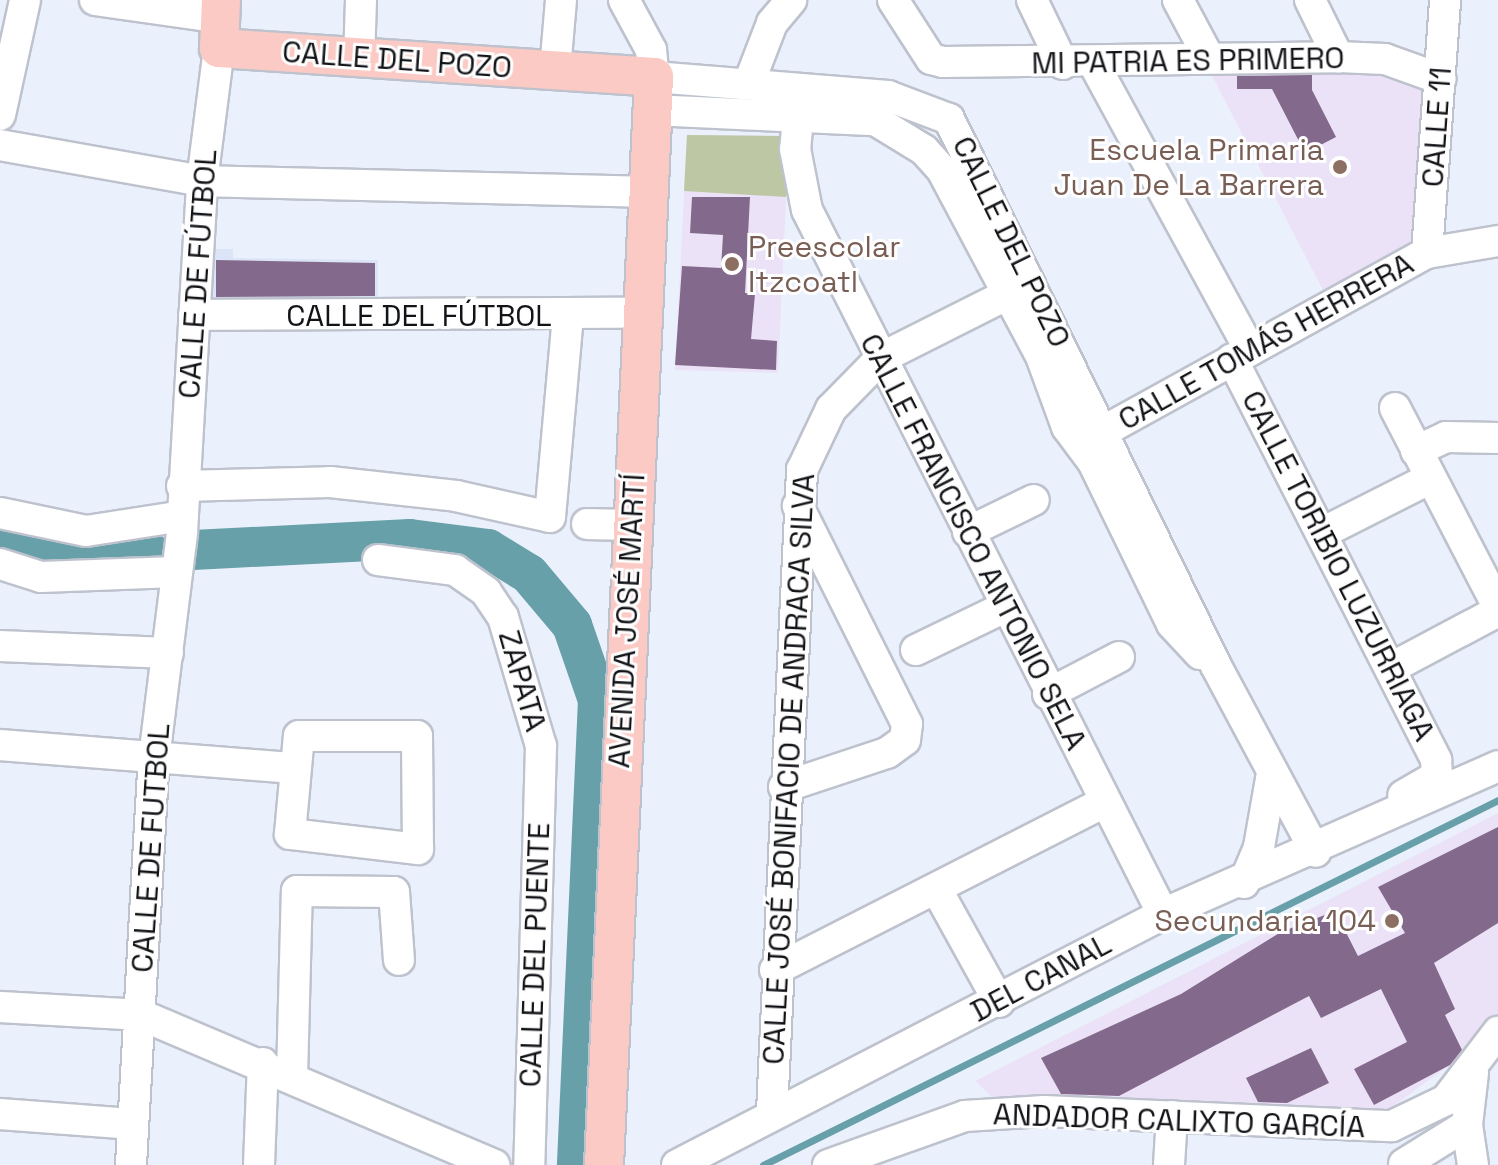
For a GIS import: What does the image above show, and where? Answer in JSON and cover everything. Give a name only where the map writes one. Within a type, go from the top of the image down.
[{"type":"main road","name":"CALLE DEL POZO","points":[[220,22],[359,60],[555,70],[652,94]]},
{"type":"main road","name":"AVENIDA JOSÉ MARTÍ","points":[[604,1165],[630,525],[644,313],[652,94]]},
{"type":"street","points":[[0,115],[25,0]]},
{"type":"street","points":[[95,0],[220,22]]},
{"type":"street","points":[[359,60],[361,0]]},
{"type":"street","points":[[555,70],[561,0]]},
{"type":"street","points":[[624,0],[651,50],[652,94],[798,117],[875,120],[904,133],[942,170],[1008,294],[1067,427],[1093,462],[1172,624],[1215,664]]},
{"type":"street","name":"MI PATRIA ES PRIMERO","points":[[893,0],[931,59],[1094,64],[1209,58],[1338,57],[1385,59],[1441,79]]},
{"type":"street","points":[[1032,0],[1063,64]]},
{"type":"street","points":[[1178,0],[1209,58]]},
{"type":"street","points":[[1310,0],[1338,57]]},
{"type":"street","name":"CALLE 11","points":[[1427,253],[1445,0]]},
{"type":"street","points":[[749,83],[774,8]]},
{"type":"street","name":"CALLE DE FÚTBOL","points":[[182,511],[202,181],[220,22]]},
{"type":"street","name":"CALLE TORIBIO LUZURRIAGA","points":[[1094,64],[1241,355],[1322,533],[1439,769],[1397,799]]},
{"type":"street","name":"CALLE DEL POZO","points":[[652,94],[749,83],[888,96],[949,119],[1104,431],[1215,664],[1316,852]]},
{"type":"street","name":"CALLE FRANCISCO ANTONIO SELA","points":[[798,117],[795,149],[807,210],[1103,803],[1163,914]]},
{"type":"street","points":[[0,145],[202,181],[648,192]]},
{"type":"street","name":"CALLE TOMÁS HERRERA","points":[[1104,431],[1427,253],[1498,241]]},
{"type":"street","points":[[881,358],[1008,294]]},
{"type":"street","name":"CALLE DEL FÚTBOL","points":[[194,315],[568,316],[644,313]]},
{"type":"street","points":[[0,513],[86,531],[330,482],[456,496],[550,517],[568,316]]},
{"type":"street","name":"CALLE JOSÉ BONIFACIO DE ANDRACA SILVA","points":[[772,1112],[775,970],[798,504],[813,435],[881,358]]},
{"type":"street","points":[[1391,668],[1498,609],[1395,408]]},
{"type":"street","points":[[1416,451],[1446,437],[1498,438]]},
{"type":"street","points":[[1322,533],[1429,479]]},
{"type":"street","points":[[968,532],[1034,500]]},
{"type":"street","points":[[784,787],[887,753],[905,740],[907,724],[798,504]]},
{"type":"street","name":"CALLE DE FUTBOL","points":[[131,1165],[154,758],[182,511]]},
{"type":"street","points":[[587,524],[630,525]]},
{"type":"street","name":"ZAPATA","points":[[378,560],[455,570],[486,592],[503,617],[541,746]]},
{"type":"street","points":[[0,564],[54,578],[176,572]]},
{"type":"street","points":[[916,650],[1005,607]]},
{"type":"street","points":[[0,646],[168,653]]},
{"type":"street","points":[[1048,694],[1119,657]]},
{"type":"street","points":[[299,736],[417,736],[418,849],[290,834],[292,768],[299,736]]},
{"type":"street","points":[[0,745],[292,768]]},
{"type":"street","name":"CALLE DEL PUENTE","points":[[529,1165],[541,746]]},
{"type":"street","name":"DEL CANAL","points":[[677,1165],[772,1112],[999,1002],[1163,914],[1316,852],[1498,766]]},
{"type":"street","points":[[1244,883],[1259,847],[1272,773]]},
{"type":"street","points":[[775,970],[1103,803]]},
{"type":"street","points":[[937,890],[999,1002]]},
{"type":"street","points":[[292,1077],[297,891],[394,892],[399,960]]},
{"type":"street","points":[[0,1007],[141,1015],[263,1063],[494,1165]]},
{"type":"street","points":[[1473,1165],[1467,1125],[1473,1073],[1498,1032]]},
{"type":"street","points":[[259,1165],[263,1063]]},
{"type":"street","name":"ANDADOR CALIXTO GARCÍA","points":[[828,1165],[868,1155],[965,1116],[1172,1116],[1357,1129],[1418,1119],[1473,1073]]},
{"type":"street","points":[[0,1114],[133,1124]]},
{"type":"street","points":[[1169,1165],[1172,1116]]},
{"type":"street","points":[[1357,1129],[1404,1165],[1467,1125]]},
{"type":"shaded area","name":"Escuela Primaria Juan De La Barrera","points":[[1209,70],[1383,70],[1427,88],[1417,246],[1326,296]]},
{"type":"shaded area","name":"Preescolar Itzcoatl","points":[[687,135],[789,136],[778,373],[675,370]]},
{"type":"shaded area","points":[[212,249],[233,249],[233,258],[378,260],[378,310],[211,308]]},
{"type":"shaded area","name":"Secundaria 104","points":[[1498,813],[1498,1030],[1385,1112],[1348,1118],[994,1099],[975,1081]]},
{"type":"green space","points":[[687,135],[789,136],[786,197],[684,191]]},
{"type":"building","points":[[1312,75],[1312,90],[1336,137],[1305,153],[1272,89],[1237,89],[1237,76]]},
{"type":"building","points":[[692,197],[750,197],[745,293],[755,294],[751,339],[777,341],[776,370],[675,365],[682,266],[721,268],[723,235],[690,233]]},
{"type":"building","points":[[216,260],[375,263],[375,296],[216,297]]},
{"type":"building","points":[[1498,827],[1498,923],[1434,963],[1455,1009],[1445,1015],[1462,1050],[1450,1065],[1374,1105],[1354,1069],[1407,1042],[1381,989],[1321,1018],[1309,996],[1119,1096],[1061,1094],[1041,1058],[1181,994],[1281,932],[1335,911],[1358,956],[1405,933],[1378,887]]},
{"type":"building","points":[[1311,1048],[1329,1083],[1287,1103],[1258,1102],[1246,1078]]},
{"type":"waterway","points":[[193,550],[410,539],[488,549],[529,574],[572,625],[598,700],[577,1165]]},
{"type":"waterway","points":[[0,542],[153,554]]},
{"type":"waterway","points":[[763,1165],[1498,800]]},
{"type":"place","name":"Escuela Primaria Juan De La Barrera","points":[[1340,167]]},
{"type":"place","name":"Preescolar Itzcoatl","points":[[732,264]]},
{"type":"place","name":"Secundaria 104","points":[[1392,921]]}]
